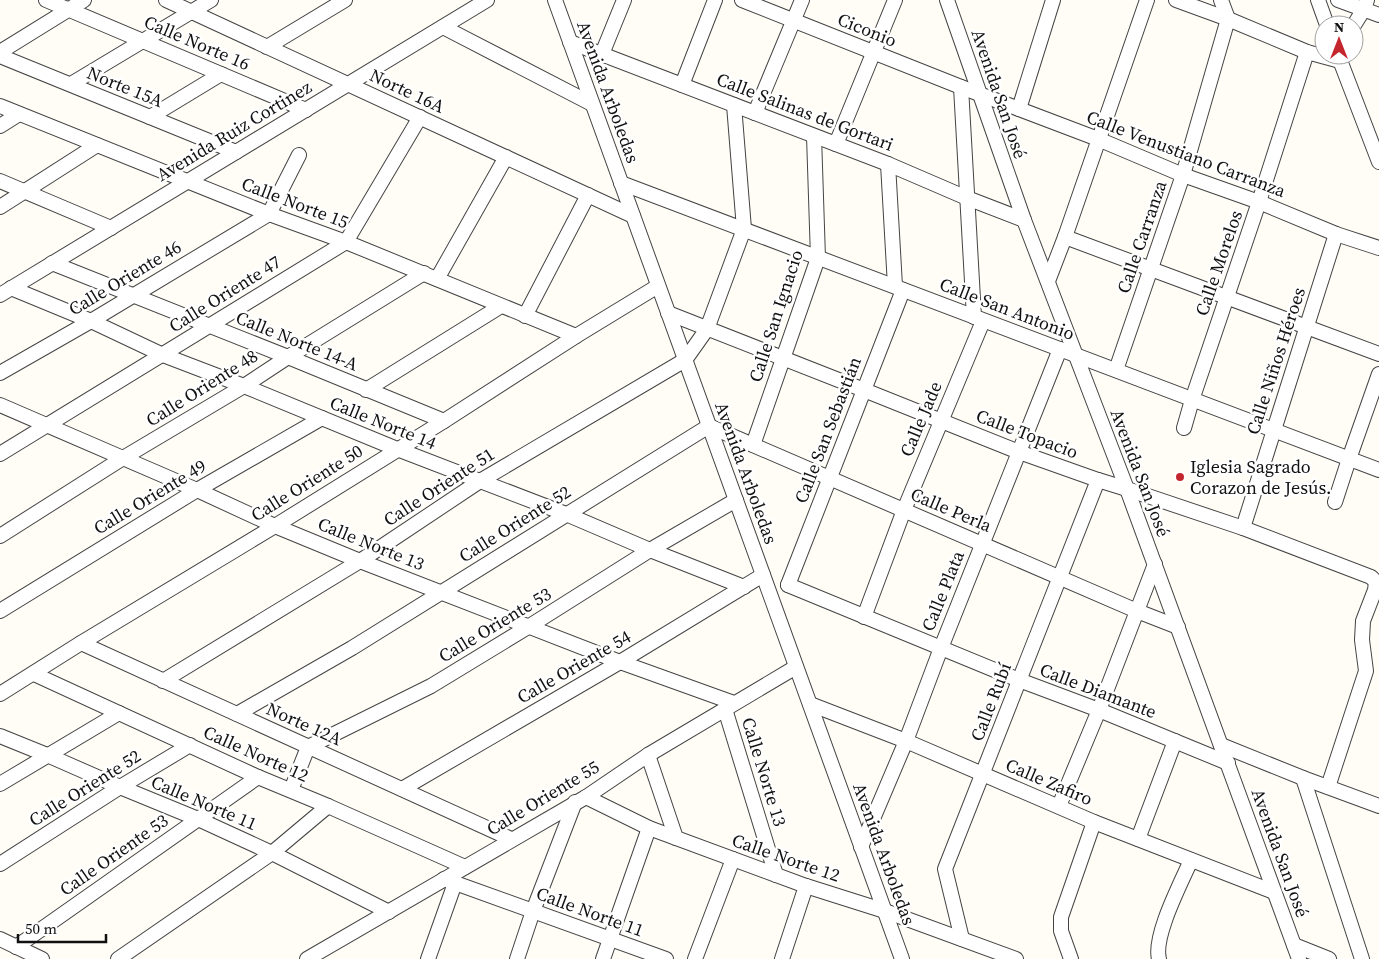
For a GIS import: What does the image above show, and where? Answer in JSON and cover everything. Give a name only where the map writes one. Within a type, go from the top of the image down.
[{"type":"street","name":"Calle Norte 16","points":[[46,0],[306,110]]},
{"type":"street","points":[[0,54],[84,0]]},
{"type":"street","name":"Norte 16A","points":[[166,0],[633,216]]},
{"type":"street","points":[[71,84],[211,0]]},
{"type":"street","points":[[267,47],[345,0]]},
{"type":"street","name":"Avenida Ruiz Cortinez","points":[[6,291],[487,0]]},
{"type":"street","name":"Avenida Arboledas","points":[[555,0],[902,959]]},
{"type":"street","points":[[602,54],[624,0]]},
{"type":"street","points":[[682,85],[715,0]]},
{"type":"street","name":"Ciconio","points":[[742,0],[979,94]]},
{"type":"street","points":[[755,113],[802,0]]},
{"type":"street","points":[[836,144],[895,0]]},
{"type":"street","name":"Avenida San José","points":[[946,0],[1024,220],[1155,564],[1299,959]]},
{"type":"street","points":[[1019,109],[1053,0]]},
{"type":"street","points":[[1048,281],[1147,0]]},
{"type":"street","points":[[1176,0],[1314,53]]},
{"type":"street","points":[[1221,0],[1228,19]]},
{"type":"street","points":[[1318,0],[1323,15]]},
{"type":"street","points":[[1338,0],[1365,5],[1379,14]]},
{"type":"street","name":"Calle Carranza","points":[[1116,370],[1183,174],[1228,19]]},
{"type":"street","points":[[443,27],[592,104]]},
{"type":"street","name":"Calle Salinas de Gortari","points":[[570,42],[888,164],[1024,220]]},
{"type":"street","name":"Calle Morelos","points":[[1184,428],[1307,52]]},
{"type":"street","name":"Norte 15A","points":[[0,54],[236,152]]},
{"type":"street","points":[[1342,65],[1379,162]]},
{"type":"street","points":[[150,117],[222,74]]},
{"type":"street","name":"Calle Jade","points":[[864,617],[979,319],[967,198],[961,87]]},
{"type":"street","name":"Calle Venustiano Carranza","points":[[979,94],[1259,202],[1336,234],[1379,248]]},
{"type":"street","points":[[685,360],[707,329],[744,229],[734,105]]},
{"type":"street","name":"Calle Norte 15","points":[[0,106],[269,214],[346,242],[576,336]]},
{"type":"street","points":[[0,126],[19,114]]},
{"type":"street","name":"Calle Oriente 47","points":[[0,454],[346,242],[420,117]]},
{"type":"street","points":[[1362,119],[1379,125]]},
{"type":"street","name":"Calle San Ignacio","points":[[753,445],[818,258],[814,136]]},
{"type":"street","points":[[0,207],[97,145]]},
{"type":"street","points":[[269,214],[299,155]]},
{"type":"street","points":[[437,279],[506,157]]},
{"type":"street","name":"Calle San Sebastián","points":[[788,585],[864,390],[899,288],[888,164]]},
{"type":"street","points":[[0,182],[110,228]]},
{"type":"street","name":"Calle San Antonio","points":[[621,183],[1379,470]]},
{"type":"street","points":[[525,316],[588,195]]},
{"type":"street","name":"Calle Oriente 46","points":[[0,373],[91,321],[269,214]]},
{"type":"street","name":"Calle Niños Héroes","points":[[1243,528],[1336,234]]},
{"type":"street","points":[[1065,237],[1379,354]]},
{"type":"street","name":"Calle Norte 14-A","points":[[52,263],[444,421]]},
{"type":"street","name":"Calle Oriente 48","points":[[0,536],[424,274]]},
{"type":"street","name":"Calle Oriente 50","points":[[0,694],[275,526],[658,286]]},
{"type":"street","name":"Calle Norte 14","points":[[6,291],[91,321],[163,354],[480,482],[566,514],[744,587]]},
{"type":"street","points":[[366,390],[501,306]]},
{"type":"street","name":"Calle Topacio","points":[[668,313],[1019,452],[1243,528],[1371,577],[1376,582],[1375,590],[1363,621],[1362,640],[1366,671],[1328,787]]},
{"type":"street","name":"Calle Plata","points":[[861,847],[906,741],[941,648],[1060,350]]},
{"type":"street","name":"Calle Oriente 51","points":[[163,680],[360,561],[480,482],[685,360]]},
{"type":"street","points":[[1335,502],[1379,374]]},
{"type":"street","name":"Calle Norte 13","points":[[0,406],[360,561],[730,706],[776,875]]},
{"type":"street","name":"Calle Oriente 49","points":[[0,611],[197,490],[322,418]]},
{"type":"street","name":"Calle Perla","points":[[709,426],[1178,627]]},
{"type":"street","name":"Calle Oriente 52","points":[[237,714],[352,648],[709,426]]},
{"type":"street","name":"Calle Rubí","points":[[962,939],[946,869],[1098,480]]},
{"type":"street","name":"Calle Oriente 53","points":[[308,747],[431,686],[650,550],[736,500]]},
{"type":"street","points":[[1059,806],[1099,710],[1155,564]]},
{"type":"street","name":"Calle Oriente 54","points":[[402,789],[620,662],[763,575]]},
{"type":"street","points":[[769,592],[788,585]]},
{"type":"street","name":"Calle Diamante","points":[[788,585],[1228,763]]},
{"type":"street","name":"Norte 12A","points":[[81,643],[511,839]]},
{"type":"street","name":"Calle Oriente 55","points":[[308,959],[388,912],[450,881],[465,867],[796,667]]},
{"type":"street","name":"Calle Norte 12","points":[[34,674],[258,777],[292,790],[465,867]]},
{"type":"street","name":"Calle Zafiro","points":[[810,704],[906,741],[1094,822],[1274,892]]},
{"type":"street","points":[[0,784],[119,713]]},
{"type":"street","name":"Calle Norte 11","points":[[0,736],[120,788],[198,819],[272,853],[388,912]]},
{"type":"street","points":[[1138,839],[1175,741]]},
{"type":"street","points":[[1221,745],[1379,807]]},
{"type":"street","name":"Calle Oriente 52","points":[[0,864],[190,746]]},
{"type":"street","points":[[292,790],[308,747]]},
{"type":"street","points":[[648,755],[676,838]]},
{"type":"street","name":"Calle Oriente 53","points":[[16,947],[258,777]]},
{"type":"street","points":[[1303,778],[1362,959]]},
{"type":"street","points":[[517,959],[533,912],[580,799]]},
{"type":"street","name":"Calle Norte 12","points":[[580,799],[649,828],[806,886],[885,911],[962,939],[984,953],[1016,959]]},
{"type":"street","points":[[118,959],[272,853],[328,806]]},
{"type":"street","points":[[1071,959],[1061,930],[1061,917],[1094,822]]},
{"type":"street","points":[[603,959],[649,828]]},
{"type":"street","points":[[695,959],[733,859]]},
{"type":"street","points":[[1159,959],[1161,931],[1191,860]]},
{"type":"street","points":[[428,959],[450,881]]},
{"type":"street","name":"Calle Norte 11","points":[[450,881],[666,959]]},
{"type":"street","points":[[782,959],[806,886]]},
{"type":"street","points":[[0,939],[42,959]]},
{"type":"street","points":[[1294,945],[1329,959]]},
{"type":"place","name":"Iglesia Sagrado Corazon de Jesús.","points":[[1180,477]]}]
